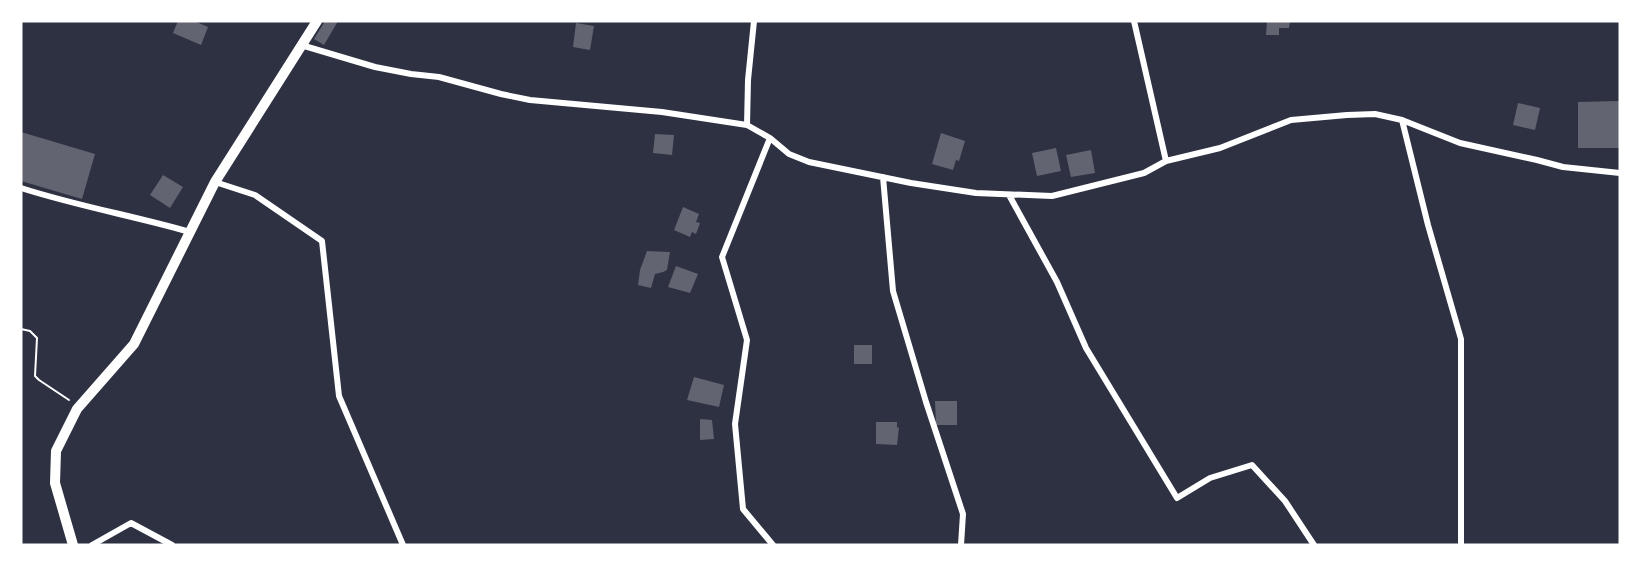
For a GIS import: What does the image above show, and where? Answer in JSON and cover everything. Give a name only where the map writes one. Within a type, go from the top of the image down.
[{"type":"main road","points":[[73,545],[55,483],[56,451],[80,406],[134,344],[214,182],[316,21]]},
{"type":"street","points":[[747,125],[748,81],[754,21]]},
{"type":"street","points":[[1134,21],[1166,161]]},
{"type":"street","points":[[301,45],[375,67],[439,77],[530,100],[662,112],[747,125],[770,138],[789,154],[809,162],[966,192],[1052,196],[1144,173],[1166,161],[1220,148],[1291,120],[1375,114],[1402,120],[1460,143],[1563,167],[1620,173]]},
{"type":"street","points":[[1402,120],[1428,225],[1461,339],[1461,545]]},
{"type":"street","points":[[770,138],[722,257],[747,340],[735,424],[743,509],[773,545]]},
{"type":"street","points":[[883,177],[893,291],[963,514],[961,545]]},
{"type":"street","points":[[214,182],[255,195],[322,241],[339,396],[403,545]]},
{"type":"street","points":[[21,188],[55,199],[109,210],[190,232]]},
{"type":"street","points":[[1009,195],[1057,282],[1086,348],[1177,498],[1210,478],[1252,465],[1285,501],[1314,545]]},
{"type":"street","points":[[92,545],[131,523],[172,545]]},
{"type":"path","points":[[21,329],[30,331],[38,338],[35,376],[80,406]]},
{"type":"building","points":[[178,21],[194,21],[208,27],[201,45],[173,33]]},
{"type":"building","points":[[325,21],[338,21],[324,45],[314,39]]},
{"type":"building","points":[[1267,21],[1290,21],[1289,28],[1279,28],[1279,35],[1266,35]]},
{"type":"building","points":[[576,23],[594,26],[590,50],[573,47]]},
{"type":"building","points":[[1619,101],[1620,148],[1578,148],[1578,102]]},
{"type":"building","points":[[1518,103],[1540,108],[1535,130],[1513,125]]},
{"type":"building","points":[[21,132],[95,154],[82,199],[21,181]]},
{"type":"building","points":[[941,133],[965,141],[959,161],[956,160],[953,170],[932,164]]},
{"type":"building","points":[[655,134],[674,135],[672,155],[653,153]]},
{"type":"building","points":[[1056,148],[1061,171],[1037,176],[1032,153]]},
{"type":"building","points":[[1091,150],[1095,173],[1071,177],[1066,155]]},
{"type":"building","points":[[163,175],[183,187],[170,208],[150,195]]},
{"type":"building","points":[[683,207],[699,214],[696,222],[700,223],[696,234],[692,232],[690,237],[674,230]]},
{"type":"building","points":[[647,251],[670,252],[667,270],[655,274],[651,288],[638,285],[640,270]]},
{"type":"building","points":[[676,266],[698,274],[690,293],[668,287]]},
{"type":"building","points":[[854,345],[872,345],[872,364],[854,364]]},
{"type":"building","points":[[694,377],[724,385],[719,407],[687,400]]},
{"type":"building","points":[[935,401],[957,401],[957,425],[936,425]]},
{"type":"building","points":[[700,419],[712,420],[714,439],[700,440]]},
{"type":"building","points":[[876,422],[897,422],[897,428],[899,427],[897,445],[876,444]]}]
